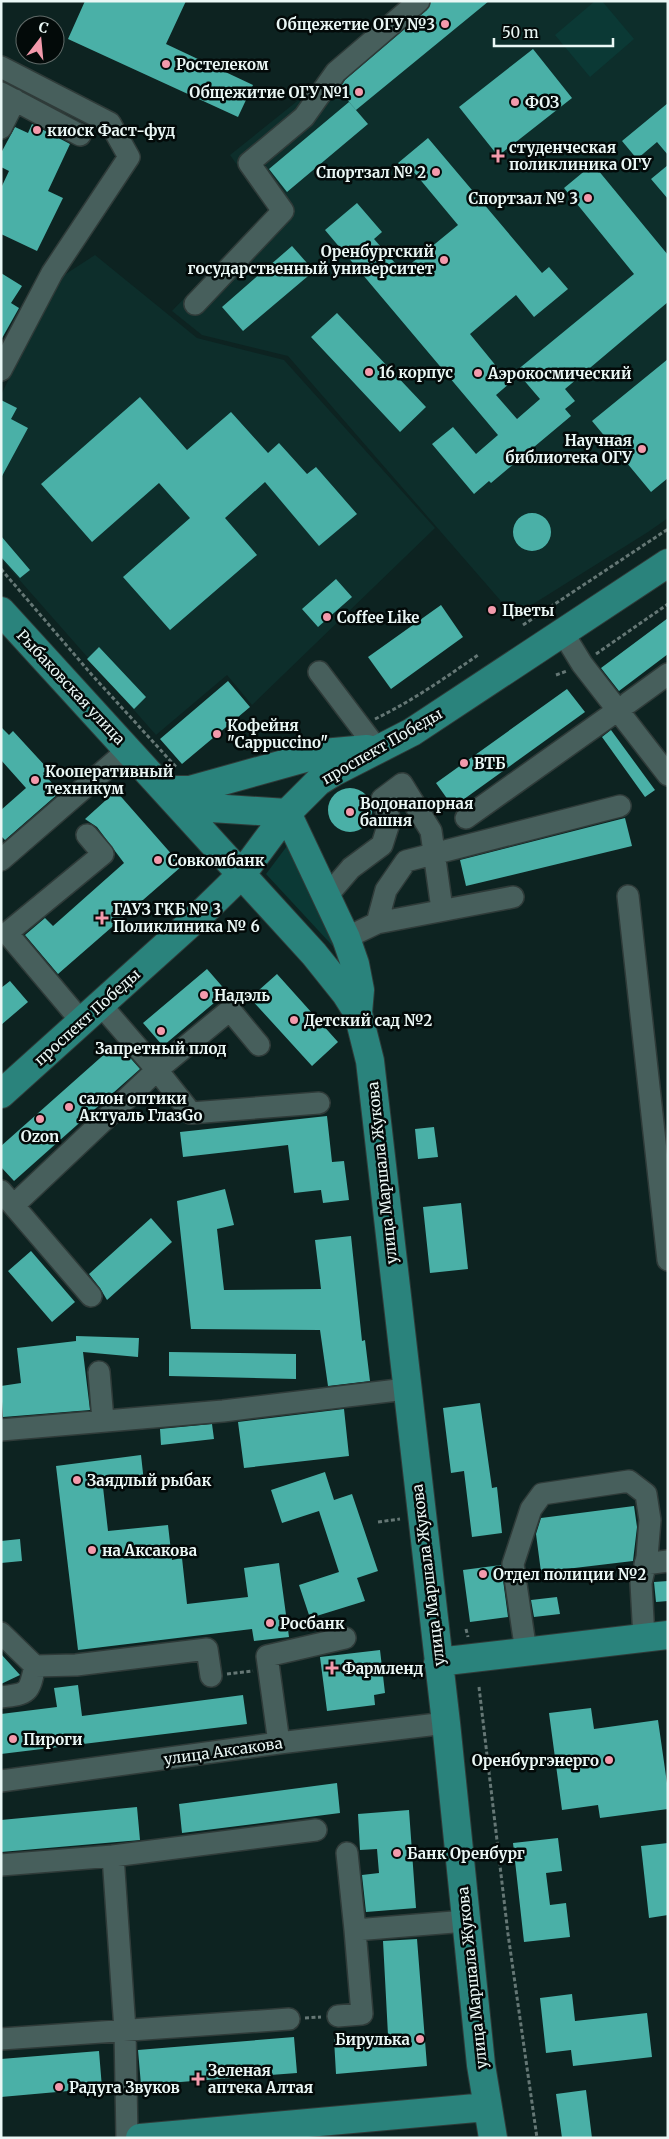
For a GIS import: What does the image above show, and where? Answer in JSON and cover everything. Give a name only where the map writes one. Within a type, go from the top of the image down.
[{"type":"main road","name":"проспект Победы","points":[[1,1094],[202,913],[241,875],[287,813],[318,782],[412,732],[668,563]]},
{"type":"main road","name":"Рыбаковская улица","points":[[1,611],[129,749],[175,789],[241,875]]},
{"type":"main road","points":[[175,789],[190,790],[324,752],[353,749],[378,750]]},
{"type":"main road","points":[[175,789],[287,813]]},
{"type":"main road","name":"улица Маршала Жукова","points":[[287,813],[346,938],[355,964],[360,990],[358,1013]]},
{"type":"main road","name":"улица Маршала Жукова","points":[[241,875],[314,954],[346,994],[358,1013],[370,1061],[406,1389],[446,1723],[487,2107],[493,2138]]},
{"type":"main road","points":[[438,1662],[656,1637]]},
{"type":"main road","points":[[140,2138],[487,2107]]},
{"type":"street","points":[[195,304],[283,211],[249,163],[304,117],[336,72],[419,1]]},
{"type":"street","points":[[1,67],[110,123],[129,157],[52,273],[1,370]]},
{"type":"street","points":[[1,128],[8,96],[80,134]]},
{"type":"street","points":[[563,633],[582,664],[623,706],[668,774]]},
{"type":"street","points":[[319,672],[378,750]]},
{"type":"street","points":[[466,818],[668,674]]},
{"type":"street","points":[[1,860],[129,749]]},
{"type":"street","points":[[327,896],[351,868],[382,844],[390,820],[382,799],[402,784],[431,831],[442,909]]},
{"type":"street","points":[[377,923],[386,890],[406,861],[620,806]]},
{"type":"street","points":[[87,834],[103,854],[7,934],[157,1070],[191,1113],[319,1103]]},
{"type":"street","points":[[628,896],[668,1260]]},
{"type":"street","points":[[346,938],[377,923],[442,909],[513,897]]},
{"type":"street","points":[[91,1296],[8,1198],[230,1010],[259,1044]]},
{"type":"street","points":[[99,1372],[103,1420]]},
{"type":"street","points":[[1,1430],[223,1411],[406,1389]]},
{"type":"street","points":[[526,1652],[513,1564],[531,1509],[542,1494],[629,1481],[646,1494],[650,1520],[641,1583],[656,1637]]},
{"type":"street","points":[[645,1564],[668,1561]]},
{"type":"street","points":[[1,1633],[35,1666],[76,1665],[207,1649],[211,1676]]},
{"type":"street","points":[[279,1743],[267,1656],[345,1638]]},
{"type":"street","points":[[1,1697],[22,1694],[31,1686],[35,1666]]},
{"type":"street","name":"улица Аксакова","points":[[1,1781],[279,1743],[446,1723]]},
{"type":"street","points":[[2,1865],[112,1856],[316,1830]]},
{"type":"street","points":[[338,2016],[362,2014],[348,1853]]},
{"type":"street","points":[[112,1856],[125,2030],[127,2138]]},
{"type":"street","points":[[355,1930],[466,1921]]},
{"type":"street","points":[[1,2039],[289,2019]]},
{"type":"path","points":[[524,625],[668,529]]},
{"type":"path","points":[[1,568],[92,675],[175,789]]},
{"type":"path","points":[[556,675],[582,664],[668,604]]},
{"type":"path","points":[[378,1522],[400,1519]]},
{"type":"path","points":[[466,1629],[470,1640]]},
{"type":"path","points":[[211,1676],[269,1669]]},
{"type":"path","points":[[478,1687],[508,1934],[537,2138]]},
{"type":"path","points":[[289,2019],[338,2016]]},
{"type":"shaded area","name":"Оренбургский государственный университет","points":[[422,1],[668,1],[668,518],[514,616],[288,356],[202,335],[172,311],[269,210],[230,155]]},
{"type":"shaded area","points":[[595,1],[602,1],[634,39],[590,77],[555,35]]},
{"type":"shaded area","points":[[95,255],[197,338],[284,360],[435,528],[252,705],[227,675],[156,735],[1,559],[1,395],[58,279]]},
{"type":"shaded area","points":[[290,842],[342,956],[266,874]]},
{"type":"building","name":"Ростелеком","points":[[85,1],[186,1],[166,44],[253,85],[238,117],[68,39]]},
{"type":"building","points":[[431,1],[489,1],[356,110],[339,90],[345,80],[427,10]]},
{"type":"building","name":"ФОЗ","points":[[533,49],[572,98],[498,156],[459,107]]},
{"type":"building","points":[[349,102],[368,124],[287,192],[269,169]]},
{"type":"building","points":[[668,103],[668,155],[657,142],[637,159],[622,141]]},
{"type":"building","points":[[32,124],[70,144],[48,191],[63,198],[37,251],[1,234],[1,188],[9,171],[1,167],[1,153],[15,127],[28,133]]},
{"type":"building","points":[[428,138],[542,273],[549,267],[568,289],[534,317],[516,295],[470,334],[510,383],[496,395],[517,419],[540,399],[516,371],[634,274],[564,188],[593,164],[668,255],[668,302],[565,389],[575,401],[565,409],[571,416],[491,483],[489,481],[474,494],[432,444],[453,427],[476,454],[498,435],[325,230],[357,203],[382,232],[374,239],[402,271],[458,225],[413,171],[408,175],[398,163]]},
{"type":"building","points":[[668,165],[668,199],[651,179]]},
{"type":"building","points":[[292,246],[314,271],[243,331],[222,307]]},
{"type":"building","points":[[1,273],[22,286],[11,303],[19,308],[1,340]]},
{"type":"building","name":"16 корпус","points":[[337,313],[426,407],[400,432],[311,337]]},
{"type":"building","name":"Научная библиотека ОГУ","points":[[668,359],[668,478],[651,492],[592,421]]},
{"type":"building","points":[[140,397],[187,450],[231,412],[268,453],[279,443],[307,474],[316,467],[357,514],[319,546],[265,482],[225,518],[257,555],[170,630],[123,577],[190,518],[159,483],[92,542],[41,484]]},
{"type":"building","points":[[1,400],[17,408],[11,419],[28,428],[1,478]]},
{"type":"building","points":[[532,513],[546,518],[551,532],[546,546],[532,551],[518,546],[513,532],[518,518]]},
{"type":"building","points":[[1,536],[30,570],[20,578],[1,557]]},
{"type":"building","points":[[336,579],[352,597],[318,627],[302,609]]},
{"type":"building","points":[[441,605],[463,637],[391,689],[368,657]]},
{"type":"building","points":[[668,618],[668,654],[619,691],[601,668]]},
{"type":"building","points":[[99,647],[146,697],[134,709],[87,659]]},
{"type":"building","points":[[228,681],[250,707],[182,764],[160,739]]},
{"type":"building","points":[[567,689],[585,712],[453,807],[436,783]]},
{"type":"building","name":"Кооперативный техникум","points":[[1,727],[9,735],[13,731],[48,769],[43,773],[60,792],[5,840],[1,836],[1,810],[26,788],[1,760]]},
{"type":"building","points":[[611,730],[655,790],[645,797],[602,737]]},
{"type":"building","name":"Водонапорная башня","points":[[354,788],[366,794],[371,801],[371,819],[366,826],[359,831],[346,832],[338,829],[331,822],[328,806],[331,798],[338,791]]},
{"type":"building","points":[[116,791],[182,866],[58,974],[25,935],[45,918],[53,926],[124,863],[97,827],[85,819]]},
{"type":"building","points":[[625,818],[632,846],[466,886],[460,860]]},
{"type":"building","points":[[207,969],[227,992],[163,1046],[143,1023]]},
{"type":"building","name":"Детский сад №2","points":[[277,974],[338,1042],[312,1066],[250,998]]},
{"type":"building","points":[[10,981],[28,1002],[1,1025],[1,988]]},
{"type":"building","points":[[117,1043],[140,1069],[14,1181],[1,1167],[1,1146]]},
{"type":"building","points":[[327,1116],[332,1162],[344,1161],[349,1200],[323,1203],[321,1190],[294,1193],[288,1145],[183,1157],[180,1132]]},
{"type":"building","points":[[434,1127],[438,1157],[418,1159],[415,1129]]},
{"type":"building","points":[[225,1189],[234,1225],[217,1229],[224,1290],[321,1289],[315,1240],[351,1236],[362,1341],[365,1340],[370,1381],[328,1386],[320,1330],[191,1329],[177,1201]]},
{"type":"building","points":[[461,1203],[468,1269],[430,1273],[423,1207]]},
{"type":"building","points":[[151,1218],[172,1242],[107,1300],[89,1274]]},
{"type":"building","points":[[31,1251],[75,1302],[52,1322],[8,1271]]},
{"type":"building","points":[[76,1336],[139,1338],[138,1357],[83,1352],[90,1410],[3,1417],[1,1386],[21,1383],[17,1348],[76,1341]]},
{"type":"building","points":[[169,1352],[296,1354],[296,1379],[169,1376]]},
{"type":"building","points":[[480,1403],[492,1488],[497,1487],[502,1533],[472,1537],[464,1471],[451,1473],[443,1408]]},
{"type":"building","points":[[344,1409],[349,1456],[244,1468],[238,1422]]},
{"type":"building","points":[[212,1424],[214,1439],[161,1445],[160,1429]]},
{"type":"building","points":[[141,1455],[144,1482],[103,1487],[108,1531],[168,1525],[172,1560],[182,1558],[187,1604],[248,1597],[244,1568],[279,1563],[289,1637],[254,1641],[252,1629],[78,1650],[56,1466]]},
{"type":"building","points":[[325,1472],[334,1500],[352,1494],[378,1571],[357,1578],[365,1601],[310,1618],[299,1585],[339,1572],[319,1511],[282,1523],[271,1490]]},
{"type":"building","points":[[634,1506],[637,1527],[633,1561],[541,1572],[536,1534],[541,1518]]},
{"type":"building","points":[[20,1539],[22,1561],[1,1563],[1,1541]]},
{"type":"building","points":[[501,1565],[508,1617],[470,1622],[463,1570]]},
{"type":"building","points":[[668,1581],[668,1601],[656,1602],[654,1582]]},
{"type":"building","points":[[557,1597],[560,1614],[534,1617],[531,1600]]},
{"type":"building","points":[[380,1650],[385,1693],[374,1695],[375,1705],[327,1711],[320,1657]]},
{"type":"building","points":[[1,1654],[20,1675],[1,1684]]},
{"type":"building","points":[[78,1685],[82,1716],[243,1695],[247,1724],[1,1754],[1,1714],[57,1707],[54,1688]]},
{"type":"building","name":"Оренбургэнерго","points":[[591,1708],[594,1729],[658,1720],[668,1790],[668,1809],[600,1818],[598,1805],[562,1810],[549,1713]]},
{"type":"building","points":[[337,1783],[340,1813],[182,1833],[179,1804]]},
{"type":"building","points":[[137,1807],[140,1840],[1,1852],[1,1820]]},
{"type":"building","points":[[409,1810],[416,1908],[366,1912],[362,1875],[379,1873],[377,1849],[360,1850],[358,1814]]},
{"type":"building","points":[[558,1838],[562,1871],[546,1873],[550,1905],[566,1903],[570,1937],[524,1942],[513,1843]]},
{"type":"building","points":[[668,1843],[668,1915],[649,1918],[641,1846]]},
{"type":"building","points":[[417,1939],[427,2066],[336,2074],[334,2039],[388,2035],[383,1941]]},
{"type":"building","points":[[572,1994],[575,2021],[647,2013],[652,2057],[573,2066],[571,2050],[546,2053],[540,1998]]},
{"type":"building","points":[[294,2037],[297,2073],[141,2085],[138,2050]]},
{"type":"building","points":[[99,2051],[102,2088],[1,2097],[1,2059]]},
{"type":"building","points":[[586,2090],[592,2138],[562,2138],[556,2094]]},
{"type":"place","name":"Общежетие ОГУ №3","points":[[445,24]]},
{"type":"place","name":"Ростелеком","points":[[166,64]]},
{"type":"place","name":"Общежитие ОГУ №1","points":[[359,92]]},
{"type":"place","name":"ФОЗ","points":[[515,102]]},
{"type":"place","name":"киоск Фаст-фуд","points":[[37,130]]},
{"type":"place","name":"студенческая поликлиника ОГУ","points":[[498,156]]},
{"type":"place","name":"Спортзал № 2","points":[[436,172]]},
{"type":"place","name":"Спортзал № 3","points":[[588,198]]},
{"type":"place","name":"Оренбургский государственный университет","points":[[444,260]]},
{"type":"place","name":"16 корпус","points":[[369,372]]},
{"type":"place","name":"Аэрокосмический","points":[[478,373]]},
{"type":"place","name":"Научная библиотека ОГУ","points":[[642,449]]},
{"type":"place","name":"Цветы","points":[[492,610]]},
{"type":"place","name":"Coffee Like","points":[[327,617]]},
{"type":"place","name":"Кофейня \"Cappuccino\"","points":[[217,734]]},
{"type":"place","name":"ВТБ","points":[[464,763]]},
{"type":"place","name":"Кооперативный техникум","points":[[35,780]]},
{"type":"place","name":"Водонапорная башня","points":[[350,812]]},
{"type":"place","name":"Совкомбанк","points":[[158,860]]},
{"type":"place","name":"ГАУЗ ГКБ № 3 Поликлиника № 6","points":[[102,918]]},
{"type":"place","name":"Надэль","points":[[204,995]]},
{"type":"place","name":"Детский сад №2","points":[[294,1020]]},
{"type":"place","name":"Запретный плод","points":[[161,1031]]},
{"type":"place","name":"салон оптики Актуаль ГлазGo","points":[[69,1107]]},
{"type":"place","name":"Ozon","points":[[40,1119]]},
{"type":"place","name":"Заядлый рыбак","points":[[77,1480]]},
{"type":"place","name":"на Аксакова","points":[[92,1550]]},
{"type":"place","name":"Отдел полиции №2","points":[[483,1574]]},
{"type":"place","name":"Росбанк","points":[[270,1623]]},
{"type":"place","name":"Фармленд","points":[[332,1668]]},
{"type":"place","name":"Пироги","points":[[13,1739]]},
{"type":"place","name":"Оренбургэнерго","points":[[609,1760]]},
{"type":"place","name":"Банк Оренбург","points":[[397,1853]]},
{"type":"place","name":"Бирулька","points":[[420,2039]]},
{"type":"place","name":"Зеленая аптека Алтая","points":[[198,2079]]},
{"type":"place","name":"Радуга Звуков","points":[[59,2087]]}]
